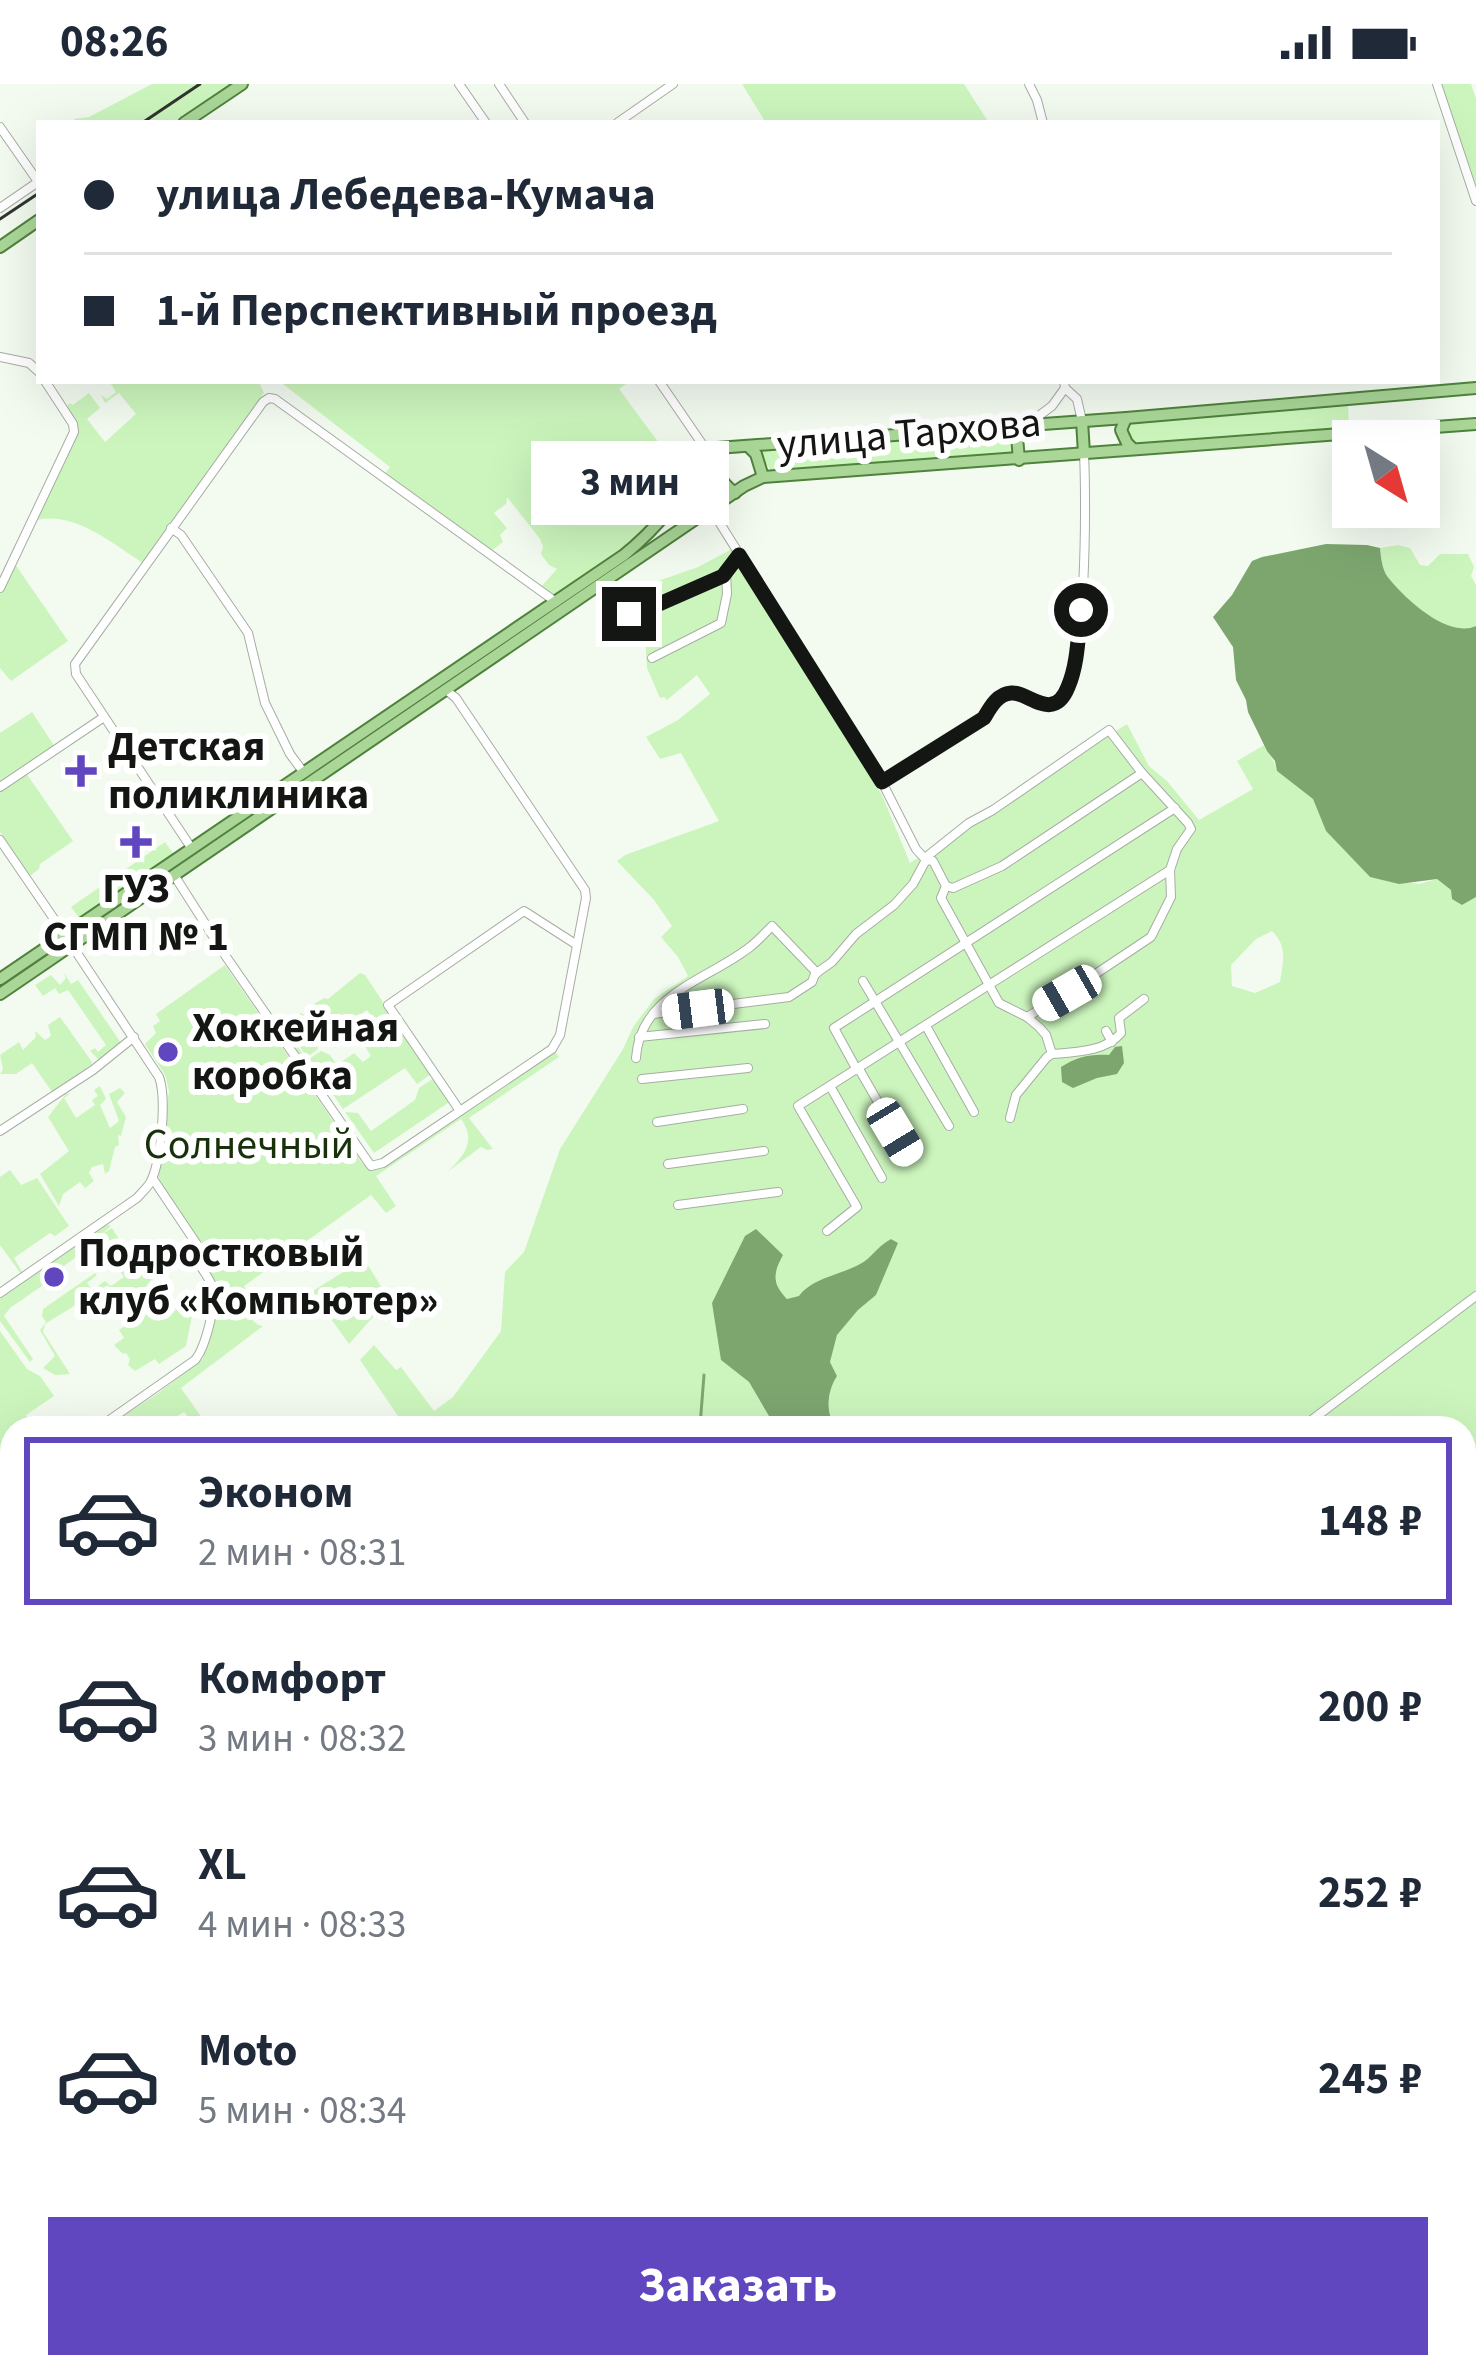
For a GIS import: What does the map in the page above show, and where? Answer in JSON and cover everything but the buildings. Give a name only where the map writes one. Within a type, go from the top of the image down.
[{"type":"main road","points":[[188,120],[242,84]]},
{"type":"main road","points":[[0,247],[36,222]]},
{"type":"main road","name":"улица Тархова","points":[[559,606],[647,537],[717,448],[1476,388]]},
{"type":"main road","points":[[1126,418],[1121,430],[1133,449]]},
{"type":"main road","points":[[1082,421],[1084,453]]},
{"type":"main road","name":"улица Тархова","points":[[0,980],[49,952],[559,606],[764,477],[1476,424]]},
{"type":"main road","points":[[1019,460],[1022,425]]},
{"type":"main road","points":[[748,446],[764,477]]},
{"type":"main road","points":[[709,454],[710,462],[735,493]]},
{"type":"main road","points":[[670,510],[673,524],[685,528]]},
{"type":"main road","name":"улица Тархова","points":[[195,854],[304,773],[442,685]]},
{"type":"main road","name":"улица Тархова","points":[[0,994],[49,952]]},
{"type":"street","points":[[459,84],[484,120]]},
{"type":"street","points":[[499,84],[523,120]]},
{"type":"street","points":[[621,120],[673,84]]},
{"type":"street","points":[[1029,84],[1042,120]]},
{"type":"street","points":[[1437,84],[1476,201]]},
{"type":"street","points":[[0,127],[36,179]]},
{"type":"street","points":[[0,208],[36,185]]},
{"type":"street","points":[[0,357],[29,363],[36,370]]},
{"type":"street","points":[[0,588],[74,432],[47,384]]},
{"type":"street","points":[[661,384],[709,454]]},
{"type":"street","points":[[1022,425],[1052,406],[1065,385],[1077,399],[1082,421]]},
{"type":"street","points":[[195,854],[76,674],[75,664],[263,402],[275,399],[559,606]]},
{"type":"street","points":[[882,782],[984,718],[992,704],[1010,693],[1042,704],[1055,703],[1064,695],[1081,610],[1084,453]]},
{"type":"street","points":[[712,509],[882,782],[916,849],[938,868],[946,886],[941,898],[989,986],[1004,1007],[1027,1017],[1046,1035],[1052,1054]]},
{"type":"street","points":[[171,528],[244,628],[269,712],[304,773]]},
{"type":"street","points":[[629,614],[711,582],[739,555]]},
{"type":"street","points":[[652,658],[721,623],[726,572]]},
{"type":"street","points":[[171,870],[368,1164],[379,1166],[460,1111],[557,1043],[586,898],[583,886],[456,698],[442,685]]},
{"type":"street","points":[[0,787],[104,717]]},
{"type":"street","points":[[653,1014],[789,997],[812,982],[856,934],[894,905],[914,884],[924,857],[1109,730],[1191,829],[1170,870],[1171,897],[1146,942],[1027,1017]]},
{"type":"street","points":[[946,886],[953,888],[1002,866],[1142,773]]},
{"type":"street","points":[[909,1156],[834,1028],[1175,808]]},
{"type":"street","points":[[0,840],[134,1037],[164,1091],[153,1178],[137,1198],[0,1292]]},
{"type":"street","points":[[827,1232],[857,1207],[798,1106],[1170,870]]},
{"type":"street","points":[[460,1111],[388,1005],[524,911],[577,945]]},
{"type":"street","points":[[636,1058],[638,1038],[661,1004],[749,948],[772,926],[817,973]]},
{"type":"street","points":[[863,981],[949,1126]]},
{"type":"street","points":[[1010,1118],[1016,1095],[1040,1063],[1052,1054],[1091,1050],[1112,1042],[1121,1033],[1119,1018],[1144,999]]},
{"type":"street","points":[[638,1038],[765,1024]]},
{"type":"street","points":[[926,1026],[974,1112]]},
{"type":"street","points":[[1106,1031],[1112,1042]]},
{"type":"street","points":[[0,1131],[134,1037]]},
{"type":"street","points":[[642,1079],[748,1069]]},
{"type":"street","points":[[830,1086],[882,1178]]},
{"type":"street","points":[[657,1122],[742,1109]]},
{"type":"street","points":[[668,1164],[764,1151]]},
{"type":"street","points":[[115,1416],[195,1360],[204,1345],[214,1297],[194,1255],[196,1243],[153,1178]]},
{"type":"street","points":[[678,1205],[778,1192]]},
{"type":"street","points":[[1317,1416],[1476,1296]]},
{"type":"green space","points":[[152,84],[233,84],[179,120],[74,119],[89,117]]},
{"type":"green space","points":[[742,84],[964,84],[987,120],[764,120]]},
{"type":"green space","points":[[1439,84],[1471,84],[1476,99],[1476,195]]},
{"type":"green space","points":[[111,384],[260,384],[264,393],[143,563],[79,525],[51,518],[37,520],[78,434],[69,403],[89,393],[100,408],[87,419],[105,442],[136,414],[119,393],[105,403],[101,395],[107,399],[116,392]]},
{"type":"green space","points":[[283,384],[626,384],[619,389],[679,470],[637,504],[651,527],[642,537],[557,596],[540,588],[557,569],[541,554],[540,539],[507,497],[506,504],[494,513],[507,528],[500,535],[503,542],[490,552],[385,474],[390,467]]},
{"type":"green space","points":[[1348,404],[1349,420],[1332,420],[1332,430],[1132,445],[1126,423]]},
{"type":"green space","points":[[1010,431],[1011,455],[772,472],[761,457],[766,448]]},
{"type":"green space","points":[[1380,548],[1410,548],[1420,565],[1428,566],[1440,554],[1468,554],[1476,585],[1476,626],[1440,622],[1395,585],[1384,570]]},
{"type":"green space","points":[[732,549],[882,795],[910,863],[1127,724],[1149,766],[1199,820],[1253,789],[1237,761],[1266,744],[1277,771],[1313,799],[1326,831],[1370,877],[1419,884],[1437,879],[1462,905],[1476,897],[1476,1293],[1313,1416],[830,1416],[831,1389],[837,1376],[830,1362],[837,1335],[876,1295],[898,1243],[891,1239],[864,1262],[787,1299],[776,1278],[783,1255],[721,1360],[749,1382],[769,1416],[398,1416],[360,1360],[374,1345],[396,1370],[401,1367],[434,1411],[453,1397],[501,1331],[505,1272],[524,1252],[560,1149],[633,1027],[654,999],[688,976],[661,937],[672,926],[617,861],[719,821],[681,753],[660,759],[646,737],[678,720],[710,694],[697,675],[667,700],[660,698],[647,668],[645,637],[629,591],[698,567]],"holes":[[[1272,931],[1280,943],[1280,982],[1255,993],[1232,986],[1231,965],[1256,939]]]},
{"type":"green space","points":[[15,564],[68,641],[11,681],[0,668],[0,594]]},
{"type":"green space","points":[[32,712],[55,747],[0,785],[0,733]]},
{"type":"green space","points":[[26,773],[73,841],[29,877],[0,832],[0,791]]},
{"type":"green space","points":[[165,842],[175,856],[80,919],[71,907]]},
{"type":"green space","name":"Солнечный","points":[[225,965],[363,1164],[373,1170],[554,1051],[559,1057],[469,1118],[493,1149],[481,1147],[447,1172],[468,1141],[461,1119],[376,1176],[396,1206],[386,1213],[371,1195],[244,1286],[258,1308],[248,1316],[263,1326],[181,1388],[201,1416],[184,1412],[123,1416],[203,1359],[216,1288],[197,1251],[205,1248],[158,1177],[169,1091],[165,1075],[145,1044],[156,1033],[153,1026],[160,1021],[156,1014]]},
{"type":"green space","points":[[63,971],[71,984],[78,980],[121,1043],[99,1060],[90,1051],[98,1052],[106,1045],[68,990],[59,994],[55,988],[43,996],[35,985],[51,975],[60,985],[66,978]]},
{"type":"green space","points":[[360,973],[388,1015],[376,1023],[367,1010],[355,1018],[352,1015],[315,1040],[318,1049],[307,1057],[290,1033],[305,1058],[301,1060],[280,1027],[328,999]]},
{"type":"green space","points":[[60,1017],[91,1065],[52,1092],[32,1063],[16,1074],[0,1074],[0,1055],[19,1042],[23,1050],[36,1037],[35,1031],[45,1040],[51,1036],[48,1025]]},
{"type":"green space","points":[[391,1018],[431,1074],[417,1084],[405,1068],[343,1109],[309,1059],[321,1051],[337,1065],[354,1053],[363,1062],[371,1056],[365,1046],[370,1036]]},
{"type":"green space","points":[[434,1078],[451,1101],[374,1153],[345,1112],[358,1113],[371,1131],[415,1100],[419,1088]]},
{"type":"green space","points":[[100,1086],[106,1099],[100,1105],[110,1128],[119,1121],[109,1094],[120,1088],[125,1093],[117,1102],[126,1117],[119,1145],[109,1171],[105,1174],[103,1164],[92,1167],[89,1173],[94,1181],[85,1188],[80,1182],[63,1194],[59,1206],[40,1174],[69,1151],[48,1117],[66,1094],[71,1093],[64,1098],[76,1118],[95,1105],[94,1090]]},
{"type":"green space","points":[[10,1170],[21,1185],[37,1178],[69,1226],[14,1258],[21,1274],[0,1245],[0,1177]]},
{"type":"green space","points":[[105,1223],[111,1226],[102,1234],[112,1228],[127,1258],[148,1279],[191,1253],[146,1287],[153,1302],[173,1313],[180,1298],[192,1290],[196,1295],[186,1346],[159,1364],[155,1359],[135,1371],[126,1353],[114,1345],[124,1338],[119,1330],[130,1322],[108,1285],[45,1324],[43,1332],[70,1374],[55,1375],[43,1368],[55,1356],[40,1330],[46,1322],[43,1309],[95,1273],[87,1283],[92,1290],[124,1277],[104,1247],[95,1250],[92,1246],[4,1316],[33,1359],[30,1362],[0,1321],[0,1296],[87,1236],[92,1241],[88,1235]]},
{"type":"green space","points":[[364,1259],[389,1299],[349,1344],[308,1294]]},
{"type":"green space","points":[[1476,1301],[1476,1416],[1323,1416]]},
{"type":"green space","points":[[0,1331],[54,1396],[27,1416],[0,1416]]},
{"type":"shaded area","points":[[1326,544],[1380,548],[1387,576],[1415,605],[1453,627],[1476,626],[1476,897],[1462,905],[1437,879],[1399,884],[1370,877],[1326,831],[1313,799],[1277,771],[1248,712],[1236,680],[1233,647],[1213,617],[1252,561]]},
{"type":"shaded area","points":[[1122,1046],[1124,1063],[1117,1074],[1073,1088],[1062,1082],[1061,1067],[1084,1057],[1109,1055]]},
{"type":"shaded area","points":[[756,1229],[783,1255],[776,1278],[787,1299],[864,1262],[891,1239],[898,1243],[876,1295],[837,1335],[830,1362],[837,1376],[831,1389],[830,1416],[769,1416],[749,1382],[721,1360],[712,1303],[745,1236]]},
{"type":"waterway","points":[[701,1416],[704,1375]]},
{"type":"tram line","points":[[146,120],[200,84]]},
{"type":"tram line","points":[[0,219],[36,195]]},
{"type":"place","name":"Детская поликлиника","points":[[81,771]]},
{"type":"place","name":"ГУЗ СГМП № 1","points":[[136,842]]},
{"type":"place","name":"Хоккейная коробка","points":[[168,1052]]},
{"type":"place","name":"Подростковый клуб «Компьютер»","points":[[54,1277]]},
{"type":"route","points":[[629,614],[723,576],[739,555],[882,782],[984,718],[992,704],[1010,693],[1042,704],[1055,703],[1069,686],[1081,610]]}]
